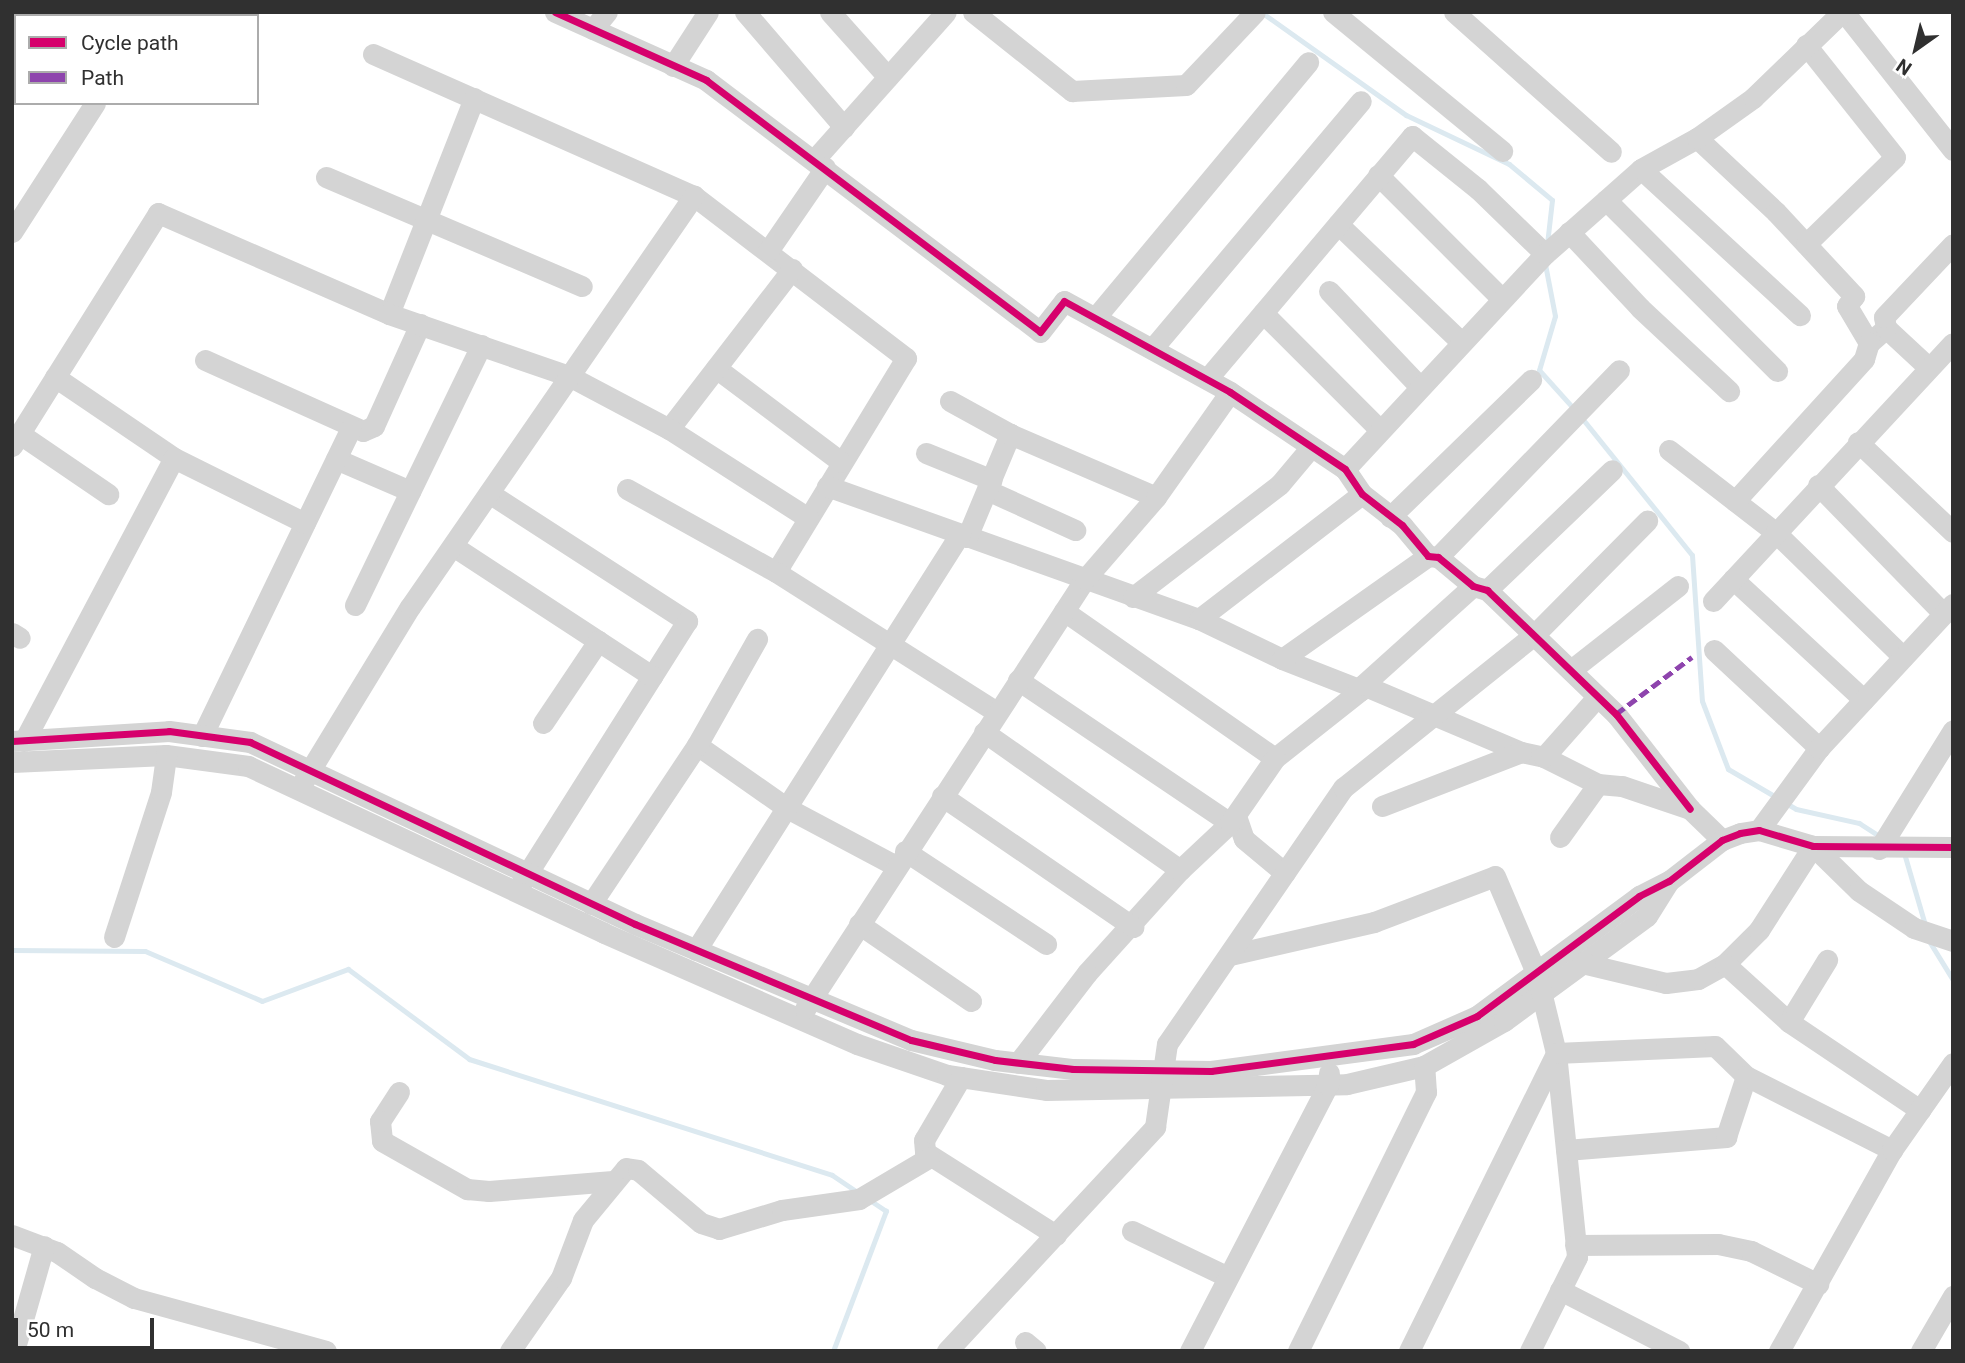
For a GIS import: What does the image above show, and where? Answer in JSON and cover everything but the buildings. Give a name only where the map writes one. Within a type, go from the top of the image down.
[{"type":"street","points":[[555,12],[706,80],[1040,332],[1064,301],[1230,392],[1345,469],[1362,494],[1433,556],[1480,588],[1571,670],[1597,697],[1690,809],[1723,840]]},
{"type":"street","points":[[593,29],[607,12]]},
{"type":"street","points":[[673,66],[708,12]]},
{"type":"street","points":[[745,12],[844,127]]},
{"type":"street","points":[[830,12],[888,77]]},
{"type":"street","points":[[768,251],[844,127],[946,12]]},
{"type":"street","points":[[973,12],[1072,91],[1186,85],[1253,14]]},
{"type":"street","points":[[1333,12],[1502,151]]},
{"type":"street","points":[[1454,12],[1611,152]]},
{"type":"street","points":[[1345,469],[1502,298],[1554,246],[1641,169],[1697,138],[1753,98],[1843,12],[1953,150]]},
{"type":"street","points":[[1806,45],[1895,157],[1806,244]]},
{"type":"street","points":[[373,54],[694,195],[906,358],[776,572]]},
{"type":"street","points":[[1095,318],[1308,62]]},
{"type":"street","points":[[389,313],[474,99]]},
{"type":"street","points":[[1152,349],[1361,100]]},
{"type":"street","points":[[12,232],[94,105]]},
{"type":"street","points":[[1207,379],[1412,136],[1478,189],[1640,308],[1729,391]]},
{"type":"street","points":[[1697,138],[1806,244],[1854,296],[1847,306],[1869,343]]},
{"type":"street","points":[[1641,169],[1800,315]]},
{"type":"street","points":[[1378,176],[1502,298]]},
{"type":"street","points":[[326,177],[582,286]]},
{"type":"street","points":[[299,790],[453,546],[694,195]]},
{"type":"street","points":[[1606,200],[1777,371]]},
{"type":"street","points":[[108,494],[16,440],[159,213],[389,313],[569,376],[669,429],[808,518]]},
{"type":"street","points":[[1338,224],[1461,342]]},
{"type":"street","points":[[1928,367],[1886,328],[1884,317],[1953,244]]},
{"type":"street","points":[[669,429],[792,269]]},
{"type":"street","points":[[1329,291],[1420,387]]},
{"type":"street","points":[[1263,313],[1380,430]]},
{"type":"street","points":[[205,360],[351,428],[363,431],[374,426],[420,324]]},
{"type":"street","points":[[1735,501],[1864,359],[1869,343],[1886,328]]},
{"type":"street","points":[[1713,601],[1858,442],[1953,343]]},
{"type":"street","points":[[355,604],[481,345]]},
{"type":"street","points":[[716,368],[841,462]]},
{"type":"street","points":[[1282,659],[1433,556],[1619,370]]},
{"type":"street","points":[[55,377],[174,458],[305,523]]},
{"type":"street","points":[[1390,517],[1531,380]]},
{"type":"street","points":[[798,1019],[1085,579],[1156,497],[1230,392]]},
{"type":"street","points":[[950,401],[1010,434],[1156,497]]},
{"type":"street","points":[[202,736],[351,428]]},
{"type":"street","points":[[696,950],[890,645],[964,536],[1010,434]]},
{"type":"street","points":[[1858,442],[1953,532]]},
{"type":"street","points":[[1133,597],[1280,484],[1311,447]]},
{"type":"street","points":[[1669,450],[1775,532],[1903,657]]},
{"type":"street","points":[[926,453],[1075,530]]},
{"type":"street","points":[[18,741],[174,458]]},
{"type":"street","points":[[336,459],[410,491]]},
{"type":"street","points":[[1230,823],[1275,758],[1480,588],[1612,470]]},
{"type":"street","points":[[1759,830],[1819,748],[1948,609],[1818,485]]},
{"type":"street","points":[[827,486],[1199,619],[1282,659],[1434,713],[1521,752],[1544,757],[1598,784],[1622,786],[1690,809]]},
{"type":"street","points":[[627,489],[776,572],[997,712]]},
{"type":"street","points":[[489,493],[687,621],[516,892]]},
{"type":"street","points":[[1199,619],[1362,494]]},
{"type":"street","points":[[947,1351],[1155,1127],[1160,1112],[1159,1079],[1167,1044],[1343,788],[1534,635],[1647,521]]},
{"type":"street","points":[[453,546],[652,676]]},
{"type":"street","points":[[1733,579],[1864,700]]},
{"type":"street","points":[[1571,670],[1678,586]]},
{"type":"street","points":[[1064,611],[1275,758]]},
{"type":"street","points":[[591,904],[697,745],[757,639]]},
{"type":"street","points":[[543,723],[598,641]]},
{"type":"street","points":[[1714,650],[1819,748]]},
{"type":"street","points":[[1018,680],[1230,823]]},
{"type":"street","points":[[1544,757],[1597,697]]},
{"type":"street","points":[[1879,849],[1894,829],[1953,730]]},
{"type":"street","points":[[18,741],[169,731],[250,742],[591,904],[911,1040],[1018,1063],[1159,1079],[1328,1085],[1424,1066],[1504,1021],[1539,984],[1639,896],[1669,881],[1723,840],[1759,830],[1813,846],[1879,849],[1953,847]]},
{"type":"street","points":[[984,732],[1180,870]]},
{"type":"street","points":[[697,745],[787,808],[901,859],[1046,944]]},
{"type":"street","points":[[1382,806],[1521,752]]},
{"type":"street","points":[[114,937],[161,792],[166,755]]},
{"type":"street","points":[[12,762],[166,755],[248,766],[516,892],[857,1044],[961,1077],[1046,1090],[1159,1079],[1413,1044],[1477,1016],[1583,963],[1647,916],[1669,881]]},
{"type":"street","points":[[1560,837],[1598,784]]},
{"type":"street","points":[[942,796],[1133,927]]},
{"type":"street","points":[[1018,1063],[1087,973],[1133,927],[1180,870],[1236,816],[1244,839],[1285,873]]},
{"type":"street","points":[[1813,846],[1859,891],[1914,928],[1952,941]]},
{"type":"street","points":[[1583,963],[1666,983],[1698,979],[1725,964],[1759,930],[1813,846]]},
{"type":"street","points":[[1230,955],[1374,922],[1495,877],[1539,984],[1556,1053],[1577,1256],[1530,1351]]},
{"type":"street","points":[[859,924],[971,1001]]},
{"type":"street","points":[[1789,1022],[1827,960]]},
{"type":"street","points":[[1725,964],[1789,1022],[1920,1110]]},
{"type":"street","points":[[1556,1053],[1715,1046],[1746,1076],[1892,1150]]},
{"type":"street","points":[[1409,1351],[1556,1053]]},
{"type":"street","points":[[1190,1351],[1328,1085],[1331,1057]]},
{"type":"street","points":[[1779,1351],[1892,1150],[1953,1063]]},
{"type":"street","points":[[1298,1351],[1426,1092],[1424,1066]]},
{"type":"street","points":[[1566,1150],[1726,1137],[1746,1076]]},
{"type":"street","points":[[961,1077],[923,1140],[930,1157],[1056,1236]]},
{"type":"street","points":[[399,1093],[380,1121],[382,1141],[467,1189],[489,1191],[613,1181]]},
{"type":"street","points":[[510,1351],[561,1278],[583,1220],[626,1168],[638,1170],[701,1223],[719,1229],[782,1210],[863,1198],[930,1157]]},
{"type":"street","points":[[1132,1231],[1228,1277]]},
{"type":"street","points":[[12,1235],[44,1246],[134,1298],[326,1351]]},
{"type":"street","points":[[1576,1245],[1718,1244],[1751,1251],[1818,1283]]},
{"type":"street","points":[[15,1351],[44,1246]]},
{"type":"street","points":[[1560,1290],[1679,1351]]},
{"type":"street","points":[[1922,1350],[1953,1296]]},
{"type":"waterway","points":[[1261,12],[1406,115],[1509,164],[1552,200],[1547,244]]},
{"type":"waterway","points":[[1545,264],[1555,316],[1539,370],[1574,409]]},
{"type":"waterway","points":[[1581,417],[1692,555],[1702,701],[1728,769],[1776,797]]},
{"type":"waterway","points":[[1784,802],[1796,809],[1859,823],[1882,838]]},
{"type":"waterway","points":[[1904,853],[1925,925]]},
{"type":"waterway","points":[[1929,941],[1953,980]]},
{"type":"waterway","points":[[12,950],[145,951],[262,1001],[348,969],[469,1059],[832,1175],[857,1192]]},
{"type":"waterway","points":[[833,1351],[886,1211],[868,1199]]},
{"type":"marked path","points":[[1616,714],[1692,657]]},
{"type":"cycle path","points":[[555,12],[706,80],[1040,332],[1064,301],[1230,392],[1345,469],[1362,494],[1402,525],[1428,556],[1438,557],[1473,586],[1487,590],[1616,714],[1690,809]]},
{"type":"cycle path","points":[[12,741],[169,731],[250,742],[635,924],[911,1040],[995,1060],[1073,1069],[1211,1071],[1413,1044],[1477,1016],[1639,896],[1669,881],[1722,840],[1740,833],[1759,830],[1813,846],[1953,847]]}]
